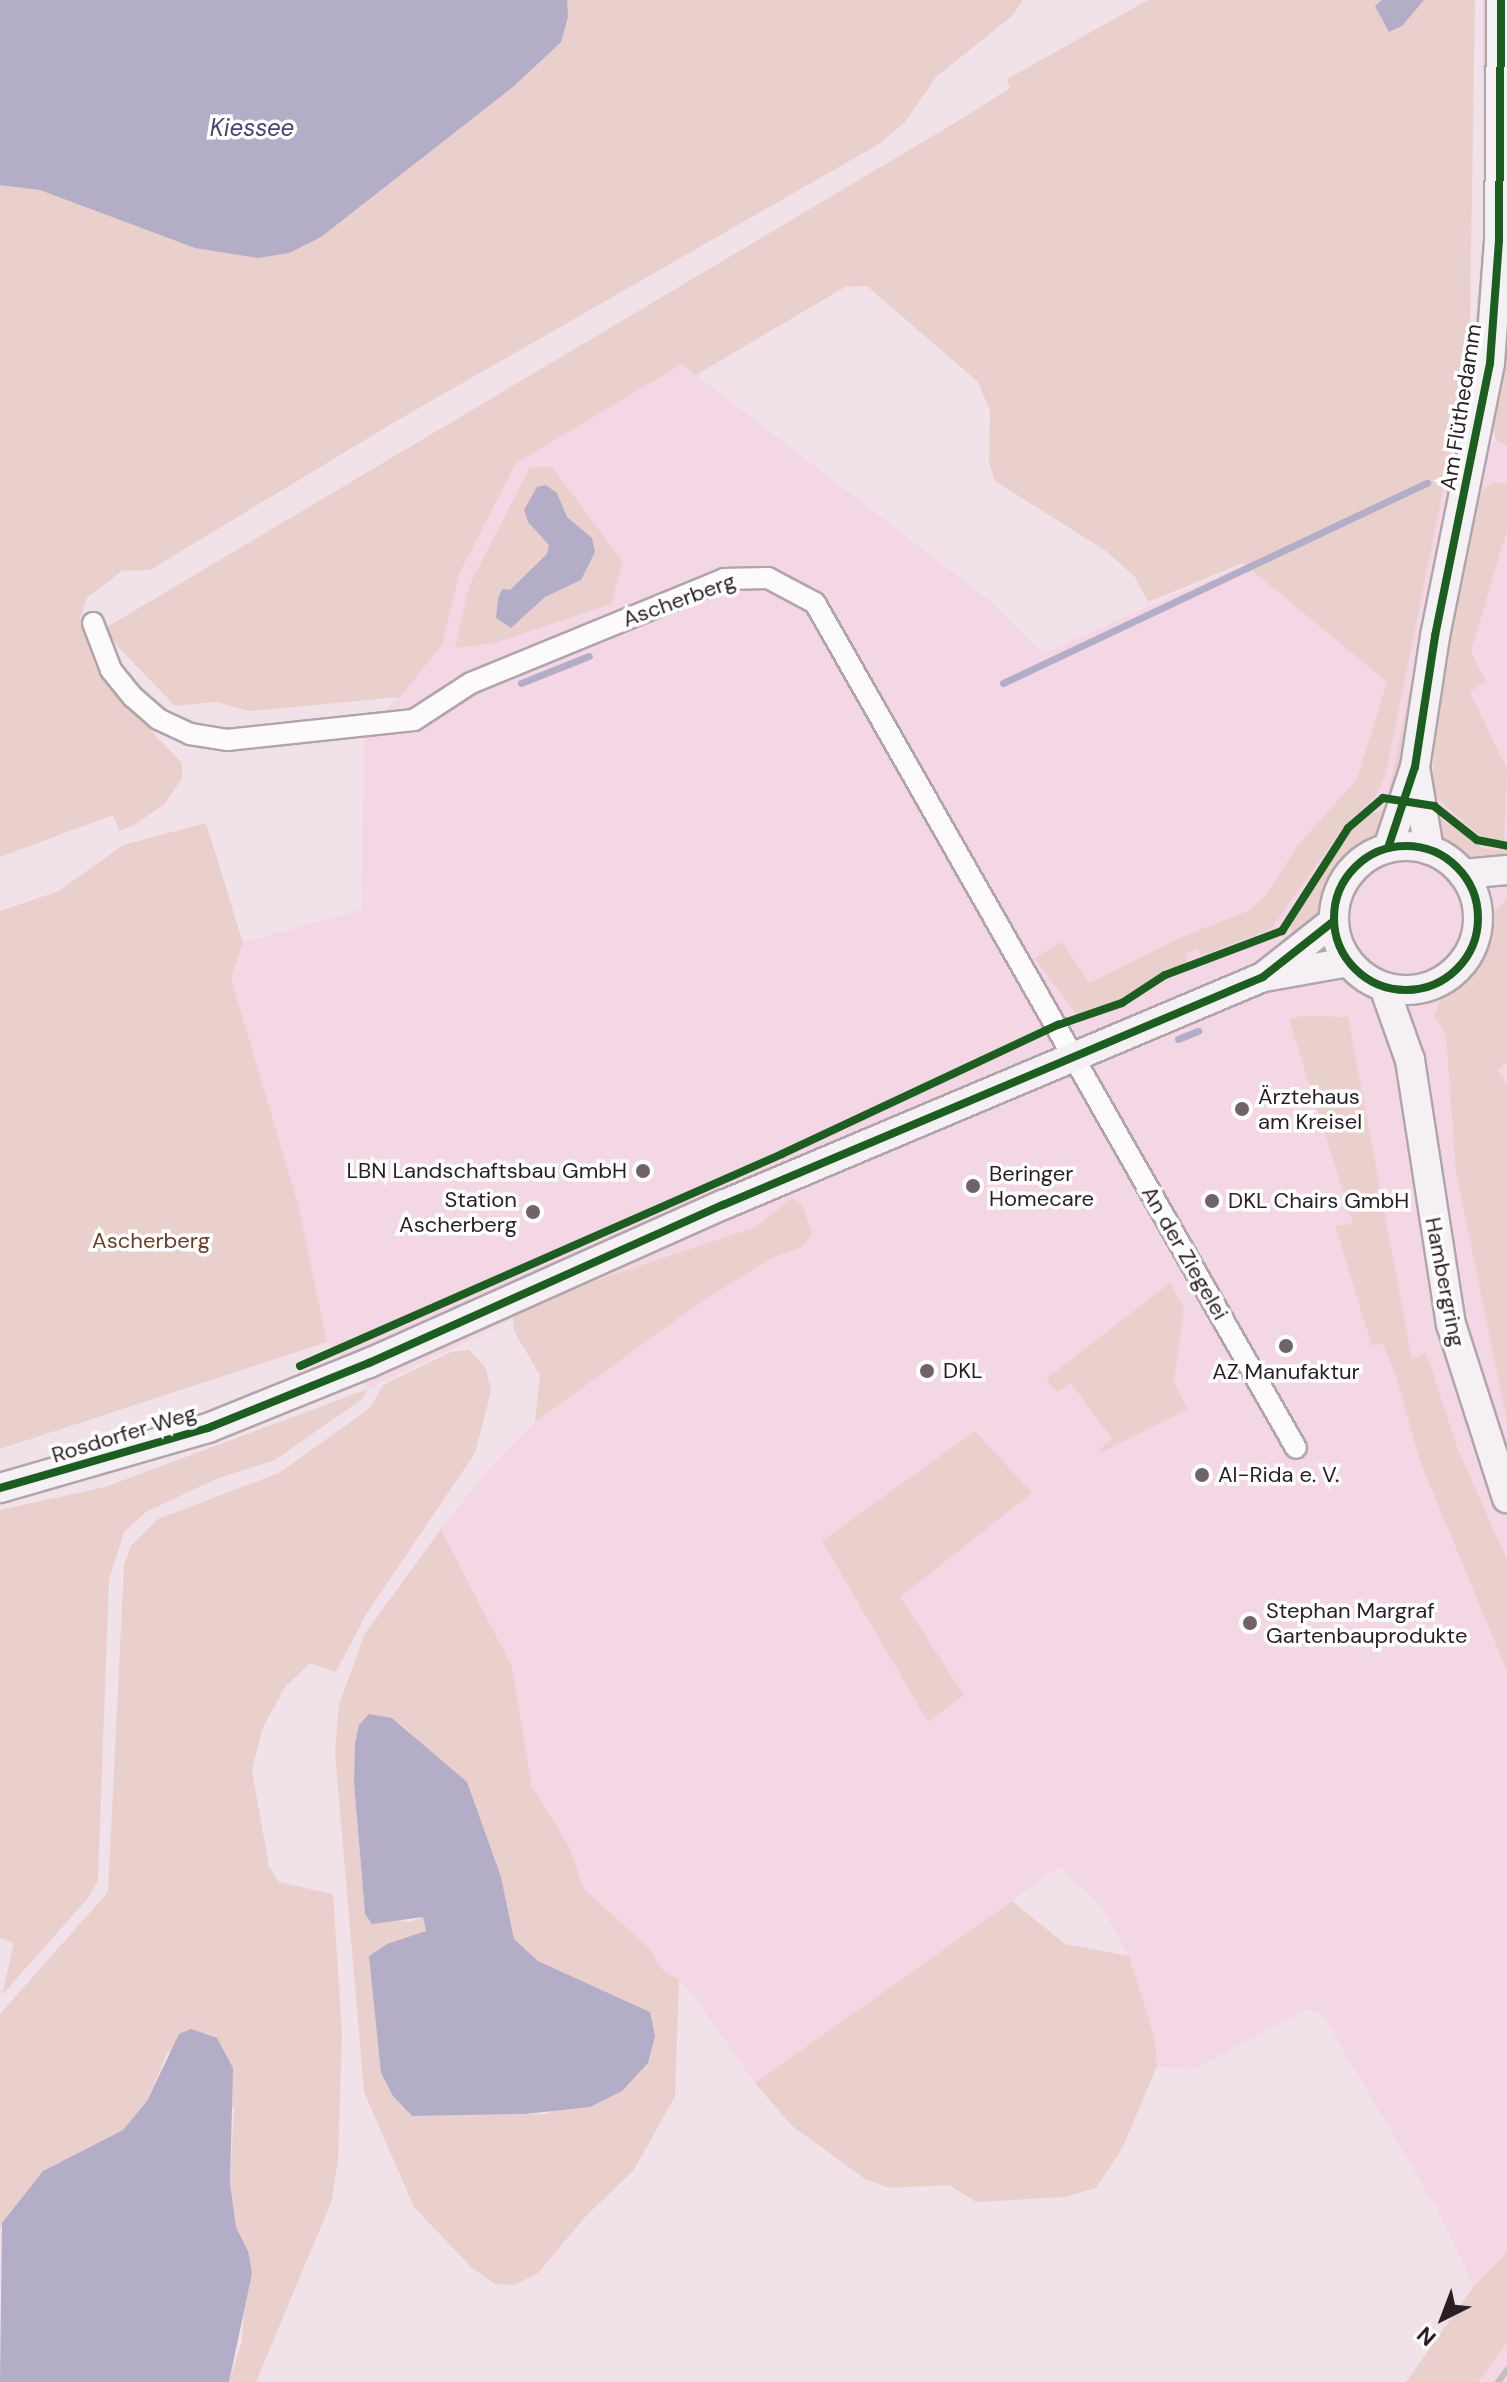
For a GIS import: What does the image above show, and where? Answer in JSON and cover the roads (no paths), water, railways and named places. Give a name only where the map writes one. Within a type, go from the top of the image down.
[{"type":"main road","name":"Am Flüthedamm","points":[[1388,848],[1415,767],[1435,636],[1490,363],[1499,241],[1501,0]]},
{"type":"main road","name":"Am Flüthedamm","points":[[1415,767],[1429,850]]},
{"type":"main road","points":[[1388,848],[1429,850],[1463,874],[1478,913],[1475,940],[1462,965],[1427,988],[1384,987],[1348,962],[1334,921],[1343,881],[1362,860],[1388,848]]},
{"type":"main road","points":[[1463,874],[1507,870]]},
{"type":"main road","points":[[1478,913],[1507,884]]},
{"type":"main road","points":[[1263,977],[1334,921]]},
{"type":"main road","points":[[1263,977],[1348,962]]},
{"type":"main road","name":"Rosdorfer Weg","points":[[0,1488],[135,1452],[301,1391],[723,1205],[1263,977]]},
{"type":"main road","name":"Hambergring","points":[[1384,987],[1410,1060],[1451,1324],[1507,1498]]},
{"type":"main road","name":"Hambergring","points":[[1410,1060],[1427,988]]},
{"type":"street","name":"Ascherberg","points":[[93,623],[111,670],[133,697],[158,719],[190,734],[227,740],[414,720],[471,683],[724,579],[747,576],[789,585],[815,603],[830,622],[1077,1057]]},
{"type":"street","name":"An der Ziegelei","points":[[1077,1057],[1296,1448]]},
{"type":"water","name":"Kiessee","points":[[0,0],[567,0],[568,17],[561,42],[513,87],[321,237],[289,253],[258,258],[195,248],[40,190],[0,185]]},
{"type":"water","points":[[1382,0],[1424,0],[1402,26],[1389,32],[1375,6]]},
{"type":"water","points":[[546,485],[557,493],[567,517],[592,538],[595,552],[581,580],[545,597],[511,628],[496,618],[498,599],[502,589],[510,590],[547,554],[549,545],[528,522],[524,510],[537,487]]},
{"type":"water","points":[[369,1714],[392,1718],[467,1782],[501,1877],[514,1939],[538,1961],[650,2012],[655,2036],[648,2063],[622,2091],[590,2107],[525,2114],[412,2116],[393,2096],[381,2073],[369,1956],[387,1944],[426,1931],[423,1917],[372,1924],[365,1914],[354,1783],[355,1743],[359,1725]]},
{"type":"water","points":[[191,2029],[217,2038],[233,2068],[230,2183],[236,2227],[248,2251],[252,2273],[229,2382],[0,2382],[2,2223],[43,2171],[123,2130],[147,2101],[179,2034]]},
{"type":"waterway","points":[[1003,683],[1427,483]]},
{"type":"waterway","points":[[521,683],[589,656]]},
{"type":"waterway","points":[[1178,1039],[1198,1031]]},
{"type":"railway","points":[[1498,2382],[1507,2370]]},
{"type":"place","name":"Ärztehaus am Kreisel","points":[[1242,1109]]},
{"type":"place","name":"LBN Landschaftsbau GmbH","points":[[643,1171]]},
{"type":"place","name":"Beringer Homecare","points":[[973,1186]]},
{"type":"place","name":"DKL Chairs GmbH","points":[[1212,1201]]},
{"type":"place","name":"Station Ascherberg","points":[[533,1212]]},
{"type":"place","name":"AZ Manufaktur","points":[[1286,1346]]},
{"type":"place","name":"DKL","points":[[927,1371]]},
{"type":"place","name":"Al-Rida e. V.","points":[[1202,1475]]},
{"type":"place","name":"Stephan Margraf Gartenbauprodukte","points":[[1250,1623]]}]
